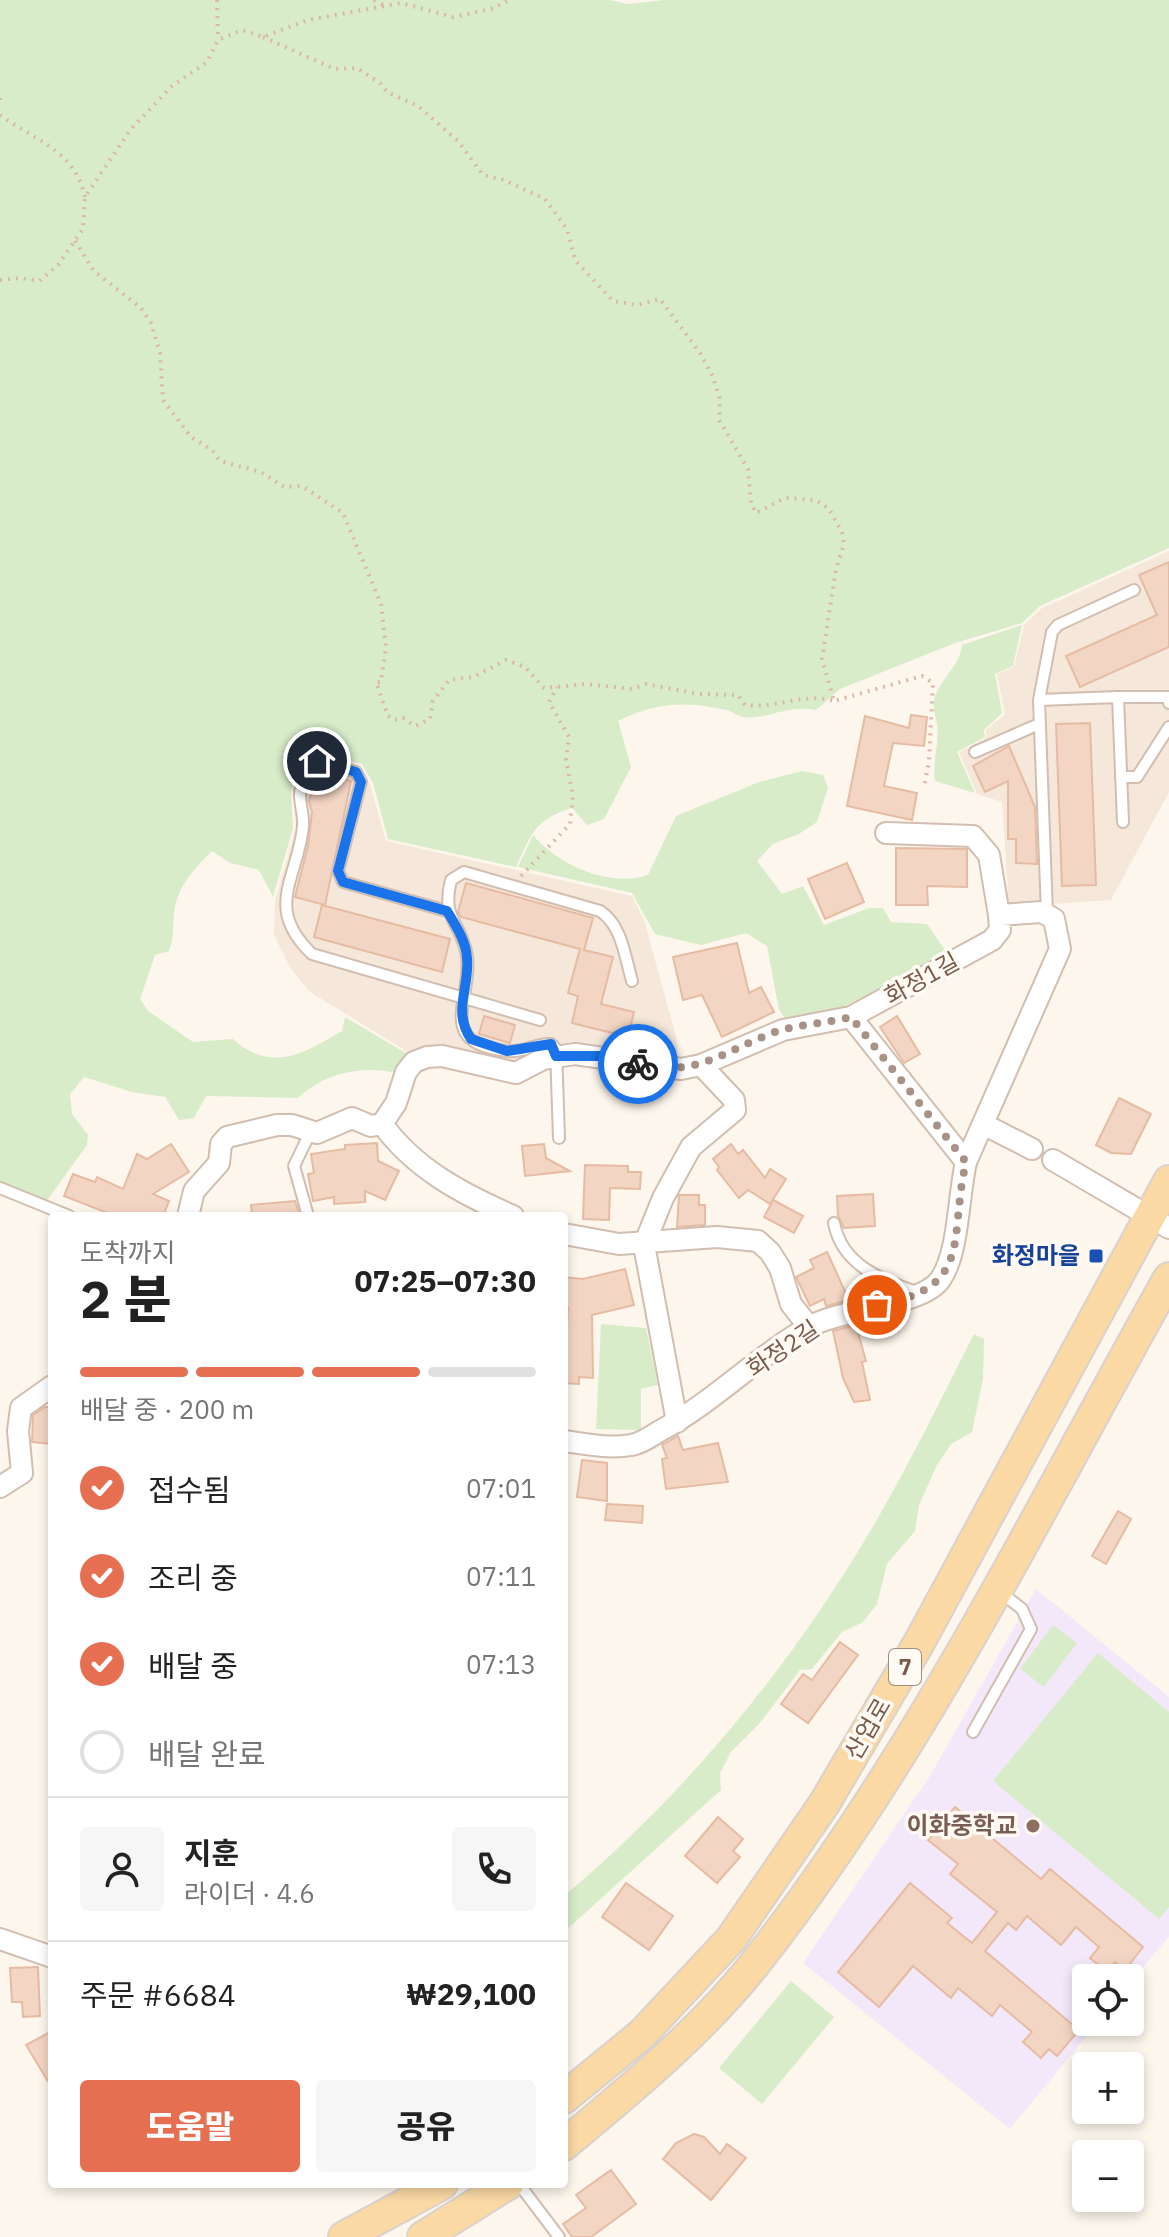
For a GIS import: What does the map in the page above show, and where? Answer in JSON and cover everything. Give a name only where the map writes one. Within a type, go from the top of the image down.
[{"type":"main road","name":"산업로","points":[[568,2095],[642,2034],[731,1939],[824,1804],[1159,1222],[1169,1181]]},
{"type":"main road","name":"산업로","points":[[568,2142],[663,2062],[755,1963],[857,1823],[954,1666],[1169,1278]]},
{"type":"main road","points":[[344,2237],[435,2188]]},
{"type":"main road","points":[[423,2237],[502,2188]]},
{"type":"street","points":[[886,833],[973,836],[989,855],[999,915],[1047,914],[1057,923],[1060,949],[966,1162],[958,1197],[952,1255],[939,1282],[922,1294]]},
{"type":"street","name":"화정1길","points":[[382,1124],[390,1116],[406,1072],[414,1062],[442,1056],[516,1073],[556,1056],[605,1056],[681,1069],[701,1065],[783,1030],[851,1017],[992,940],[1000,930],[999,915]]},
{"type":"street","points":[[851,1017],[966,1162]]},
{"type":"street","points":[[677,1422],[644,1245],[663,1198],[691,1147],[735,1110],[734,1100],[701,1065]]},
{"type":"street","points":[[189,1212],[194,1191],[219,1163],[221,1144],[227,1137],[277,1125],[292,1125],[310,1133],[328,1130],[345,1119],[371,1126],[382,1124],[410,1157],[450,1186],[505,1212]]},
{"type":"street","points":[[983,1124],[1032,1149]]},
{"type":"street","points":[[1053,1160],[1159,1222]]},
{"type":"street","points":[[568,1235],[586,1241],[644,1245],[717,1237],[758,1241],[780,1268],[791,1304],[809,1327]]},
{"type":"street","name":"화정2길","points":[[568,1442],[605,1447],[634,1445],[677,1422],[809,1327],[852,1310],[922,1294]]},
{"type":"street","points":[[0,1487],[22,1473],[18,1431],[21,1408],[48,1389]]},
{"type":"street","points":[[0,1939],[48,1956]]},
{"type":"lane","points":[[1047,914],[1039,700],[1052,632],[1058,625],[1134,590]]},
{"type":"lane","points":[[1118,697],[1123,822]]},
{"type":"lane","points":[[1039,700],[1169,697],[1169,703]]},
{"type":"lane","points":[[975,752],[1039,724]]},
{"type":"lane","points":[[1121,777],[1137,777],[1169,727]]},
{"type":"lane","points":[[447,911],[343,882],[338,871],[361,782],[356,772],[317,761],[308,765],[300,792],[303,827],[284,894],[290,925],[300,943],[312,954],[540,1020]]},
{"type":"lane","points":[[559,1138],[556,1056],[551,1044],[507,1051],[478,1044],[465,1031],[461,997],[468,962],[461,936],[447,911],[448,891],[456,874],[464,872],[600,911],[611,918],[632,981]]},
{"type":"lane","points":[[307,1212],[294,1166],[310,1133]]},
{"type":"lane","points":[[0,1188],[59,1212]]},
{"type":"lane","points":[[834,1223],[837,1239],[854,1262],[889,1282],[922,1294]]},
{"type":"lane","points":[[973,1732],[1031,1629],[1022,1609],[996,1589]]},
{"type":"lane","points":[[522,2188],[559,2237]]},
{"type":"path","points":[[85,197],[131,129],[172,86],[207,62],[218,40],[217,0]]},
{"type":"path","points":[[374,0],[391,7]]},
{"type":"path","points":[[263,37],[308,20],[401,3],[453,17],[491,9],[509,0]]},
{"type":"path","points":[[218,40],[242,30],[335,69],[357,68],[380,83],[387,92],[418,106],[458,141],[483,175],[513,183],[545,199],[567,229],[575,260],[613,301],[637,305],[660,299],[700,353],[713,377],[720,400],[719,420],[728,441],[748,469],[751,503],[756,513],[785,498],[816,500],[829,509],[842,532],[844,544],[836,569],[822,659],[834,701]]},
{"type":"path","points":[[0,115],[56,150],[81,178],[85,197],[83,229],[58,265],[39,281],[0,280]]},
{"type":"path","points":[[75,241],[94,271],[132,300],[151,323],[160,353],[163,400],[191,437],[212,450],[220,461],[261,472],[284,487],[302,486],[343,513],[383,611],[386,647],[381,682],[376,682],[388,716],[394,720],[403,718],[415,726],[430,719],[433,701],[449,680],[473,677],[506,660],[525,667],[544,688],[605,685],[632,689],[646,684],[699,694],[738,695],[745,705],[756,706],[781,706],[818,697],[834,701],[922,676],[933,683],[929,761],[924,788]]},
{"type":"path","points":[[515,886],[530,863],[570,824],[573,796],[566,760],[569,737],[549,702],[557,687]]},
{"type":"shaded area","points":[[1169,551],[1169,792],[1111,900],[1009,907],[1002,802],[977,794],[959,752],[986,738],[986,730],[1005,714],[997,674],[1014,667],[1024,625],[1042,608]]},
{"type":"shaded area","points":[[315,754],[359,766],[370,784],[386,841],[632,896],[644,920],[677,1040],[677,1058],[665,1060],[628,1050],[578,1045],[509,1068],[411,1054],[310,992],[291,969],[274,935],[275,900],[296,828],[293,790],[302,761]]},
{"type":"shaded area","name":"이화중학교","points":[[1036,1589],[1169,1697],[1169,1936],[1144,1966],[1072,1964],[1072,2036],[1086,2036],[1010,2129],[803,1963],[930,1776]]},
{"type":"green space","points":[[0,0],[610,0],[627,4],[664,0],[1169,0],[1169,548],[1040,606],[1022,623],[955,643],[840,689],[816,710],[795,709],[751,718],[711,707],[671,705],[645,710],[618,721],[631,767],[604,819],[587,825],[572,808],[549,818],[536,829],[516,867],[388,839],[373,783],[362,764],[314,752],[301,759],[291,790],[293,828],[273,897],[259,870],[230,863],[212,851],[183,885],[175,905],[169,951],[155,955],[140,999],[148,1011],[193,1042],[233,1039],[247,1050],[275,1058],[301,1052],[342,1031],[345,1017],[409,1055],[397,1073],[370,1070],[344,1073],[320,1082],[298,1098],[206,1096],[194,1118],[179,1120],[165,1097],[132,1092],[84,1077],[70,1094],[72,1114],[88,1135],[87,1145],[46,1202],[0,1181]]},
{"type":"green space","points":[[1022,625],[1013,666],[995,674],[1002,713],[984,730],[985,737],[957,752],[975,793],[935,781],[938,731],[935,699],[962,645]]},
{"type":"green space","points":[[802,771],[823,775],[828,788],[817,822],[799,834],[773,844],[757,861],[782,894],[803,886],[824,925],[869,908],[883,908],[891,922],[927,924],[945,950],[938,960],[843,1007],[785,1018],[779,1010],[767,946],[746,933],[701,945],[655,934],[632,893],[518,867],[533,835],[556,856],[586,871],[618,878],[648,875],[676,816],[759,782]]},
{"type":"green space","points":[[601,1324],[646,1328],[658,1385],[641,1389],[641,1430],[596,1429]]},
{"type":"green space","points":[[974,1334],[984,1339],[983,1379],[972,1432],[951,1444],[937,1465],[919,1505],[915,1531],[887,1564],[877,1604],[863,1622],[842,1632],[812,1669],[800,1670],[760,1723],[731,1752],[720,1773],[721,1790],[568,1928],[568,1893],[641,1826],[748,1708],[840,1580],[910,1459]]},
{"type":"green space","points":[[1053,1625],[1077,1643],[1044,1687],[1020,1669]]},
{"type":"green space","points":[[1098,1653],[1169,1712],[1169,1907],[1159,1919],[993,1781]]},
{"type":"green space","points":[[791,1981],[834,2017],[762,2104],[719,2068]]},
{"type":"building","points":[[1169,562],[1169,647],[1080,687],[1066,656],[1157,615],[1139,575]]},
{"type":"building","points":[[911,715],[927,717],[924,746],[893,743],[884,786],[917,793],[912,820],[847,806],[865,716],[909,728]]},
{"type":"building","points":[[1090,723],[1096,885],[1062,886],[1056,724]]},
{"type":"building","points":[[1009,746],[1035,807],[1037,864],[1016,863],[1016,839],[1008,839],[1008,781],[985,792],[973,766]]},
{"type":"building","points":[[317,771],[351,781],[325,905],[295,897],[308,846],[312,812],[309,801]]},
{"type":"building","points":[[896,848],[967,849],[967,887],[927,886],[928,905],[896,905]]},
{"type":"building","points":[[847,863],[864,902],[825,919],[808,879]]},
{"type":"building","points":[[466,883],[593,918],[584,950],[613,957],[601,1004],[634,1012],[628,1037],[572,1023],[578,996],[568,993],[580,949],[461,917],[458,912]]},
{"type":"building","points":[[322,905],[450,939],[442,972],[314,937]]},
{"type":"building","points":[[737,943],[749,993],[761,987],[774,1012],[722,1037],[702,995],[683,1000],[673,957]]},
{"type":"building","points":[[484,1016],[515,1025],[510,1043],[479,1034]]},
{"type":"building","points":[[897,1016],[920,1054],[904,1063],[880,1027]]},
{"type":"building","points":[[1119,1098],[1151,1114],[1131,1154],[1111,1153],[1096,1145]]},
{"type":"building","points":[[377,1143],[378,1161],[399,1171],[385,1200],[365,1191],[365,1202],[334,1204],[334,1197],[313,1201],[308,1174],[314,1173],[311,1154],[345,1149],[345,1145]]},
{"type":"building","points":[[171,1144],[189,1172],[153,1194],[169,1201],[165,1212],[105,1212],[64,1196],[73,1174],[95,1182],[97,1177],[123,1189],[137,1154],[147,1159]]},
{"type":"building","points":[[544,1144],[546,1158],[570,1171],[525,1176],[522,1146]]},
{"type":"building","points":[[731,1144],[738,1154],[743,1150],[765,1178],[770,1169],[786,1179],[770,1204],[748,1190],[739,1198],[717,1170],[719,1167],[713,1159]]},
{"type":"building","points":[[585,1165],[628,1166],[628,1172],[641,1172],[640,1189],[610,1188],[609,1220],[583,1219]]},
{"type":"building","points":[[873,1194],[875,1226],[844,1228],[838,1216],[837,1196]]},
{"type":"building","points":[[679,1195],[699,1195],[699,1205],[705,1205],[705,1225],[677,1227]]},
{"type":"building","points":[[773,1200],[803,1216],[794,1233],[764,1217]]},
{"type":"building","points":[[295,1201],[299,1212],[252,1212],[251,1205]]},
{"type":"building","points":[[827,1252],[849,1300],[826,1306],[824,1299],[810,1306],[796,1277],[814,1268],[810,1260]]},
{"type":"building","points":[[625,1269],[634,1305],[592,1315],[593,1378],[579,1377],[579,1384],[568,1383],[568,1277],[583,1279]]},
{"type":"building","points":[[856,1325],[866,1361],[862,1362],[870,1400],[854,1402],[843,1378],[833,1331]]},
{"type":"building","points":[[48,1407],[48,1444],[32,1442],[33,1415]]},
{"type":"building","points":[[678,1436],[683,1450],[718,1443],[728,1482],[666,1489],[662,1459],[667,1458],[662,1445]]},
{"type":"building","points":[[582,1460],[607,1463],[607,1501],[577,1497]]},
{"type":"building","points":[[607,1504],[643,1506],[642,1523],[605,1520]]},
{"type":"building","points":[[1118,1511],[1131,1519],[1106,1564],[1092,1556]]},
{"type":"building","points":[[840,1642],[858,1655],[808,1723],[781,1704],[803,1674],[812,1680]]},
{"type":"building","points":[[955,1807],[1041,1879],[1050,1869],[1143,1947],[1130,1964],[1097,1964],[1090,1958],[1099,1947],[1076,1927],[1061,1945],[1027,1916],[1016,1930],[1008,1923],[985,1951],[1072,2024],[1074,2036],[1057,2056],[1049,2049],[1041,2058],[1023,2042],[1032,2032],[1000,2005],[992,2016],[958,1988],[951,1998],[913,1966],[879,2007],[838,1972],[910,1883],[952,1918],[947,1923],[972,1943],[997,1912],[950,1874],[958,1864],[928,1840]]},
{"type":"building","points":[[718,1817],[743,1839],[733,1851],[740,1857],[717,1883],[685,1856]]},
{"type":"building","points":[[626,1883],[673,1916],[649,1950],[602,1917]]},
{"type":"building","points":[[38,1967],[40,2016],[23,2017],[22,2002],[12,2002],[10,1968]]},
{"type":"building","points":[[48,2033],[48,2081],[26,2045]]},
{"type":"building","points":[[694,2134],[704,2137],[720,2154],[727,2144],[746,2158],[711,2200],[663,2159],[676,2143]]},
{"type":"building","points":[[611,2170],[636,2204],[591,2237],[572,2237],[563,2224],[586,2208],[576,2195]]},
{"type":"way so far","points":[[638,1064],[681,1069],[701,1065],[739,1046],[783,1030],[822,1025],[851,1017],[966,1162],[958,1197],[952,1255],[939,1282],[922,1294],[877,1305]]},
{"type":"place","name":"화정마을","points":[[1096,1256]]},
{"type":"place","name":"이화중학교","points":[[1033,1826]]},
{"type":"route","points":[[317,761],[356,772],[361,782],[338,871],[343,882],[447,911],[461,936],[468,962],[461,997],[461,1017],[471,1039],[478,1044],[507,1051],[551,1044],[556,1049],[556,1056],[605,1056],[638,1064]]}]
